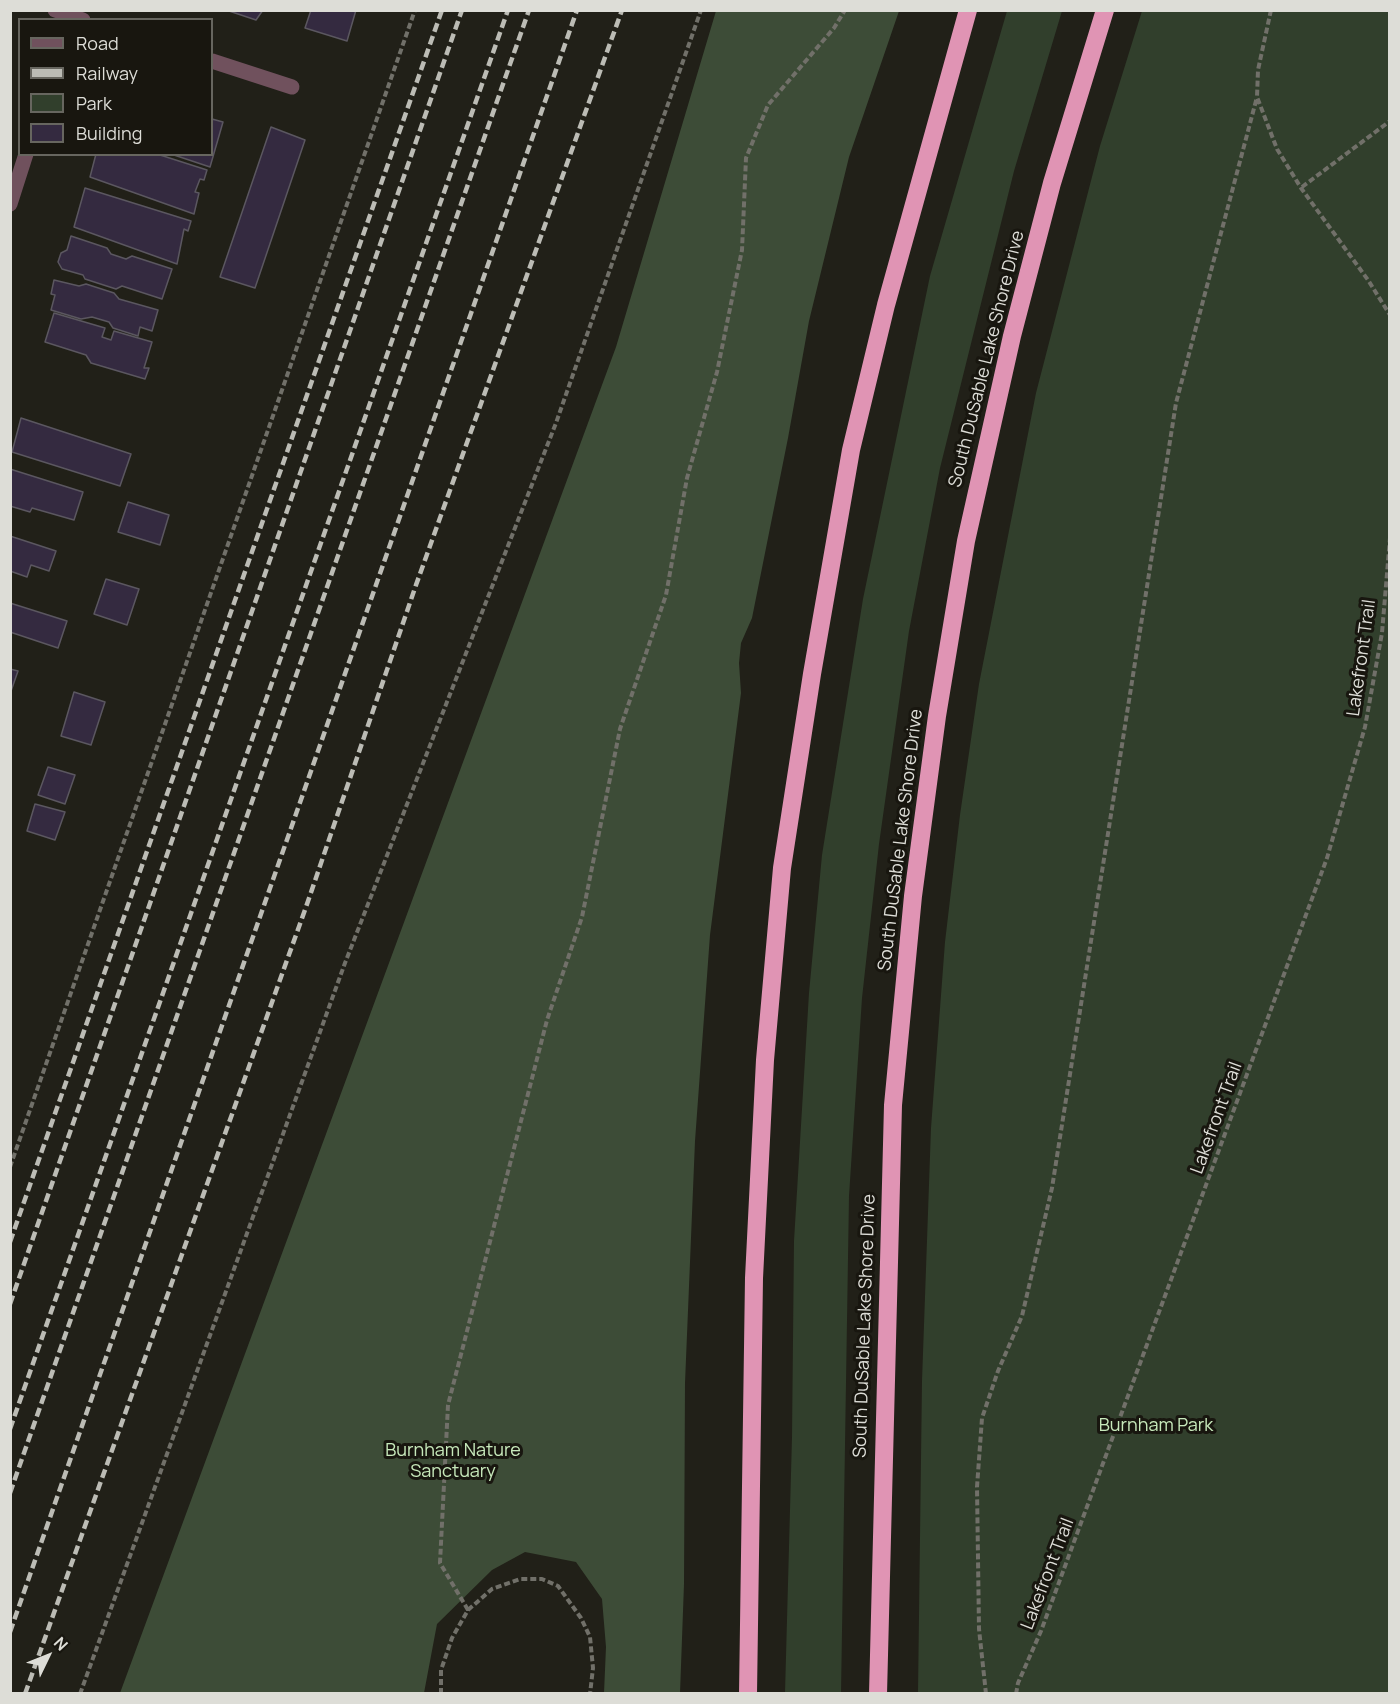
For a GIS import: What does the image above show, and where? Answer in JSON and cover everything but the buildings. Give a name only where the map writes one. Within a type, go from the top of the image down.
[{"type":"highway","points":[[748,1694],[754,1266],[765,1060],[782,868],[812,674],[851,450],[886,304],[968,10]]},
{"type":"highway","name":"South DuSable Lake Shore Drive","points":[[878,1694],[893,1105],[913,896],[937,716],[966,541],[1012,336],[1052,183],[1105,10]]},
{"type":"street","points":[[55,10],[74,16]]},
{"type":"street","points":[[213,61],[292,87]]},
{"type":"street","points":[[10,204],[25,156]]},
{"type":"path","points":[[10,1167],[415,10]]},
{"type":"path","points":[[80,1694],[345,963],[556,423],[701,10]]},
{"type":"path","points":[[468,1610],[440,1563],[448,1405],[547,1020],[582,917],[620,729],[666,595],[687,478],[717,372],[742,250],[746,158],[768,105],[834,28],[845,10]]},
{"type":"path","points":[[986,1694],[979,1629],[977,1487],[982,1418],[998,1371],[1022,1316],[1052,1188],[1176,403],[1257,97],[1258,70],[1271,10]]},
{"type":"path","points":[[1257,97],[1277,149],[1301,188],[1368,280],[1389,315]]},
{"type":"path","points":[[1301,188],[1389,121]]},
{"type":"path","name":"Lakefront Trail","points":[[1016,1694],[1018,1683],[1041,1631],[1327,858],[1365,727],[1382,633],[1389,538]]},
{"type":"path","points":[[441,1694],[441,1670],[452,1638],[468,1610],[492,1589],[520,1579],[542,1580],[558,1586],[571,1600],[590,1637],[592,1668],[590,1694]]},
{"type":"green space","name":"Burnham Nature Sanctuary","points":[[716,11],[899,11],[849,157],[809,321],[752,618],[741,643],[739,663],[741,693],[710,935],[695,1141],[685,1383],[684,1584],[680,1693],[604,1693],[606,1647],[602,1599],[576,1562],[525,1552],[492,1570],[437,1624],[424,1693],[120,1693],[616,347]]},
{"type":"green space","points":[[1007,11],[1062,11],[1014,171],[940,468],[909,631],[879,844],[862,998],[849,1196],[841,1693],[785,1693],[792,1437],[794,1241],[809,993],[822,855],[863,599],[930,276]]},
{"type":"green space","name":"Burnham Park","points":[[1142,11],[1389,11],[1389,1693],[918,1693],[922,1381],[931,1128],[945,942],[960,815],[979,684],[1036,393],[1100,146]]},
{"type":"railway","points":[[10,1242],[442,10]]},
{"type":"railway","points":[[10,1304],[462,10]]},
{"type":"railway","points":[[10,1429],[508,10]]},
{"type":"railway","points":[[10,1493],[529,10]]},
{"type":"railway","points":[[10,1632],[577,10]]},
{"type":"railway","points":[[25,1694],[306,907],[416,585],[622,10]]}]
